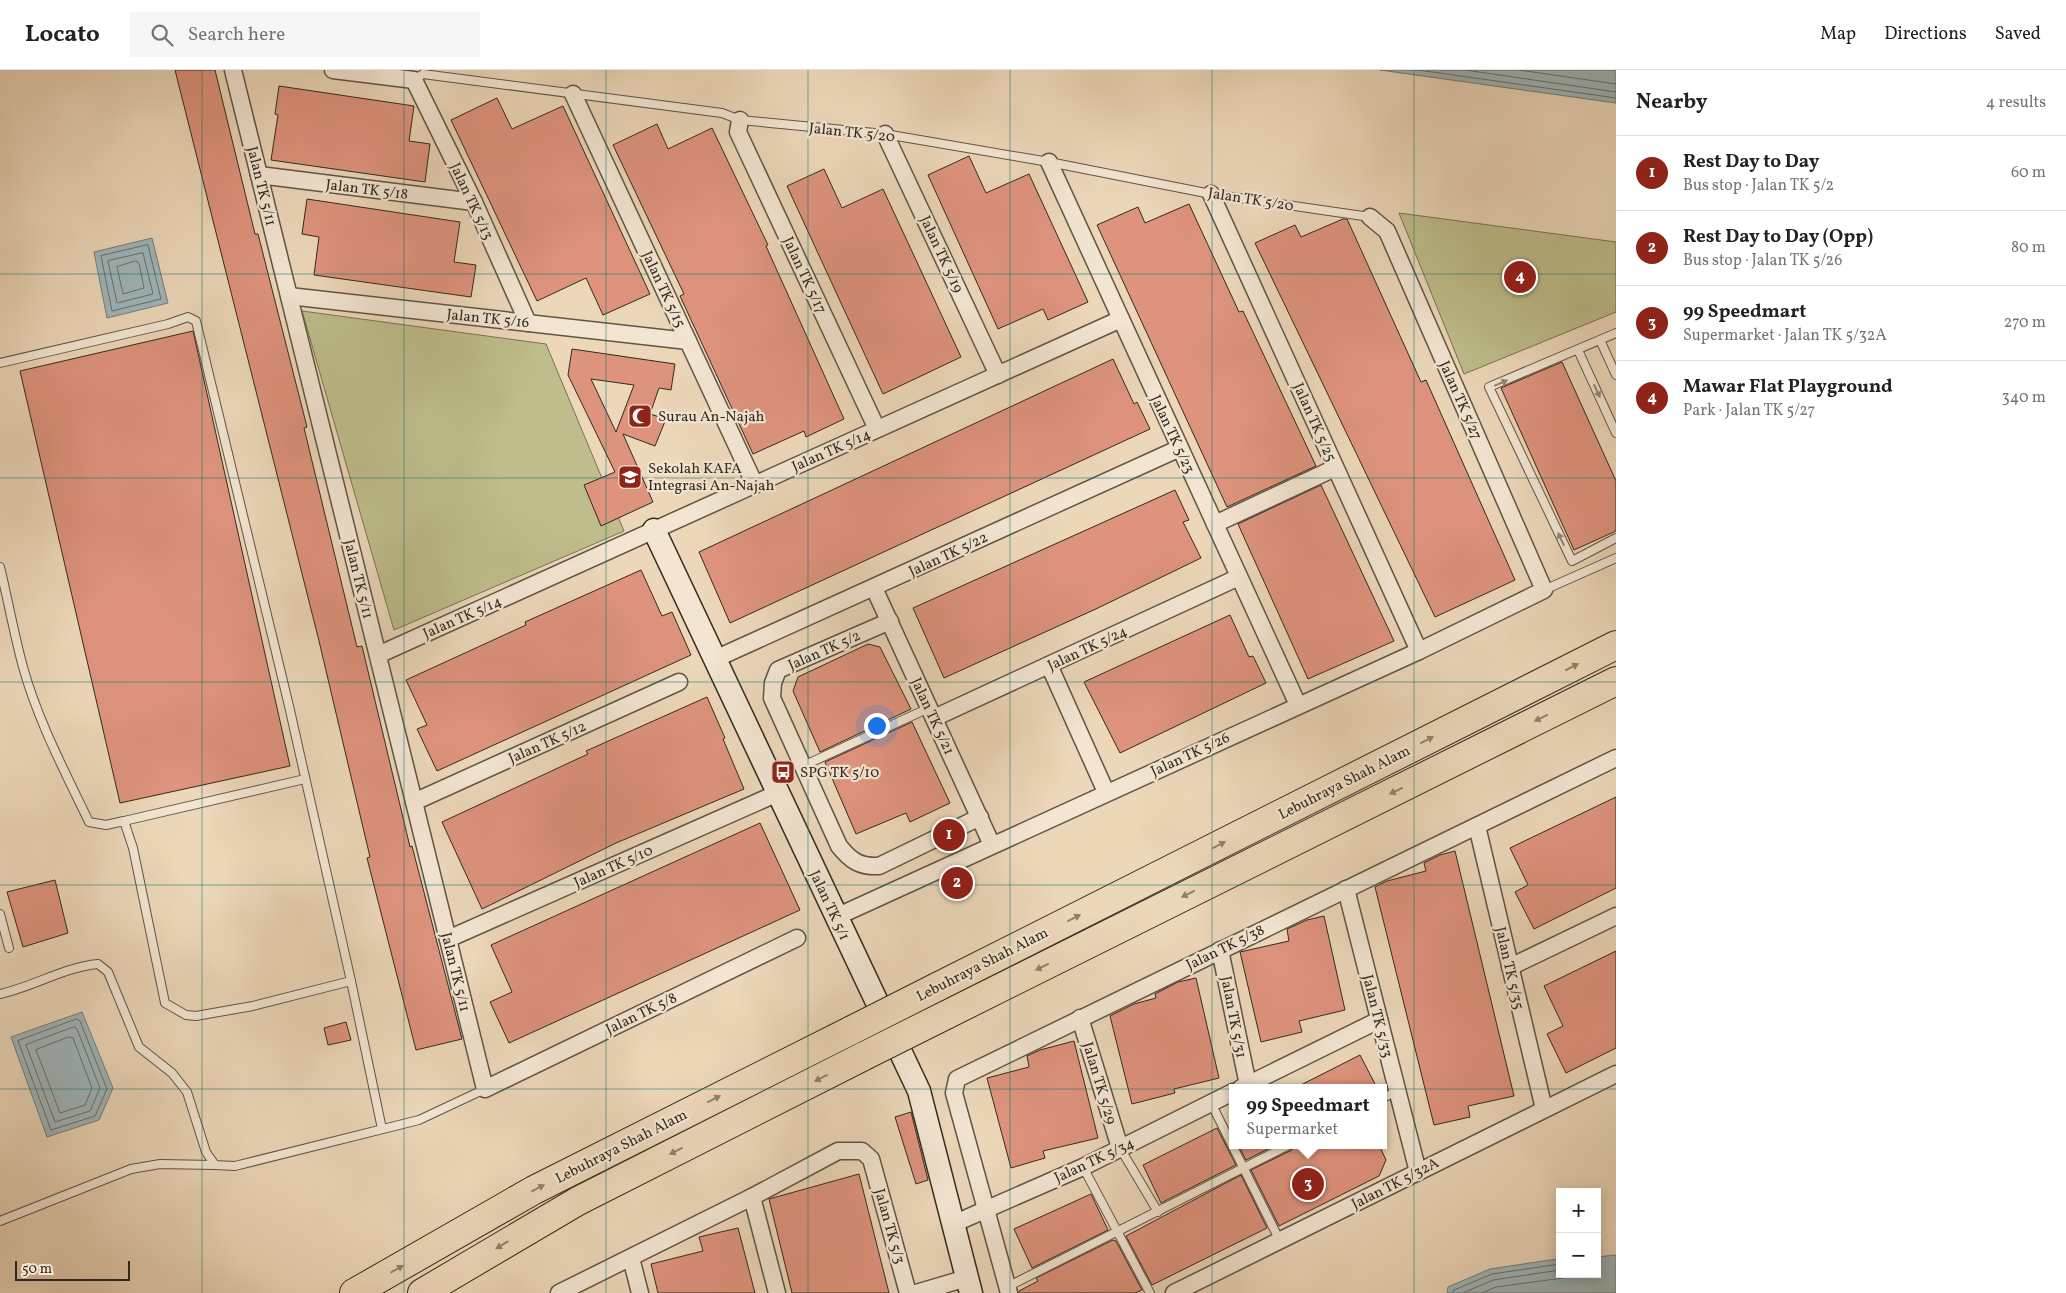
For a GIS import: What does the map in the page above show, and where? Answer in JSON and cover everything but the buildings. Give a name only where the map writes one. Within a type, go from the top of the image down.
[{"type":"highway","name":"Lebuhraya Shah Alam","points":[[354,1293],[534,1190],[1616,645]]},
{"type":"highway","name":"Lebuhraya Shah Alam","points":[[422,1293],[578,1201],[946,1014],[1616,681]]},
{"type":"street","name":"Jalan TK 5/11","points":[[233,70],[485,1089]]},
{"type":"street","name":"Jalan TK 5/20","points":[[333,70],[414,80]]},
{"type":"street","name":"Jalan TK 5/13","points":[[414,80],[474,202],[528,323]]},
{"type":"street","name":"Jalan TK 5/15","points":[[573,94],[755,485]]},
{"type":"street","name":"Jalan TK 5/17","points":[[740,120],[738,132],[877,429]]},
{"type":"street","name":"Jalan TK 5/19","points":[[885,134],[998,375]]},
{"type":"street","name":"Jalan TK 5/23","points":[[1049,162],[1298,705]]},
{"type":"street","name":"Jalan TK 5/18","points":[[259,175],[474,202]]},
{"type":"street","name":"Jalan TK 5/25","points":[[1211,194],[1419,651]]},
{"type":"street","name":"Jalan TK 5/27","points":[[1370,217],[1387,231],[1544,590]]},
{"type":"street","name":"Jalan TK 5/16","points":[[289,296],[688,341]]},
{"type":"street","name":"Jalan TK 5/14","points":[[378,655],[1121,319]]},
{"type":"street","name":"Jalan TK 5/22","points":[[715,659],[1180,448]]},
{"type":"street","points":[[1215,524],[1335,468]]},
{"type":"street","name":"Jalan TK 5/1","points":[[654,530],[918,1091],[969,1286]]},
{"type":"street","name":"Jalan TK 5/24","points":[[932,713],[1048,665],[1239,577]]},
{"type":"street","name":"Jalan TK 5/21","points":[[874,588],[992,845]]},
{"type":"street","name":"Jalan TK 5/26","points":[[836,917],[1106,792],[1419,651],[1544,590]]},
{"type":"street","name":"Jalan TK 5/2","points":[[890,621],[778,670],[773,683],[772,698],[839,846],[850,859],[865,866],[879,866],[980,817]]},
{"type":"street","points":[[1048,665],[1106,792]]},
{"type":"street","name":"Jalan TK 5/12","points":[[414,802],[679,682]]},
{"type":"street","name":"Jalan TK 5/38","points":[[986,1209],[954,1094],[957,1079],[1616,758]]},
{"type":"street","name":"Jalan TK 5/10","points":[[448,939],[778,793]]},
{"type":"street","name":"Jalan TK 5/35","points":[[1478,826],[1544,1109]]},
{"type":"street","name":"Jalan TK 5/33","points":[[1346,889],[1379,1020],[1390,1094],[1418,1172]]},
{"type":"street","points":[[1510,967],[1616,916]]},
{"type":"street","name":"Jalan TK 5/8","points":[[485,1089],[797,938]]},
{"type":"street","name":"Jalan TK 5/31","points":[[1220,950],[1240,1084]]},
{"type":"street","name":"Jalan TK 5/29","points":[[1080,1018],[1120,1148]]},
{"type":"street","name":"Jalan TK 5/34","points":[[1249,1084],[1379,1020]]},
{"type":"street","name":"Jalan TK 5/32A","points":[[1174,1293],[1616,1074]]},
{"type":"street","name":"Jalan TK 5/34","points":[[954,1224],[1084,1167],[1229,1094]]},
{"type":"street","name":"Jalan TK 5/3","points":[[752,1197],[838,1151],[862,1151],[871,1159],[908,1293]]},
{"type":"street","points":[[559,1293],[752,1197],[777,1293]]},
{"type":"street","points":[[986,1209],[1008,1290]]},
{"type":"street","points":[[631,1258],[640,1293]]},
{"type":"street","points":[[916,1293],[969,1286]]},
{"type":"lane","name":"Jalan TK 5/20","points":[[414,80],[423,74],[722,113],[740,120],[885,134],[1049,162],[1211,194],[1370,217]]},
{"type":"lane","points":[[0,363],[168,324],[188,317],[196,321],[305,779],[351,981],[382,1129]]},
{"type":"lane","points":[[1616,333],[1489,388],[1572,562],[1616,538]]},
{"type":"lane","points":[[1600,340],[1616,375]]},
{"type":"lane","points":[[1578,350],[1616,433]]},
{"type":"lane","points":[[1544,590],[1616,558],[1608,543]]},
{"type":"lane","points":[[0,567],[23,668],[32,694],[89,822],[106,825],[305,779]]},
{"type":"lane","points":[[803,766],[932,713]]},
{"type":"lane","points":[[124,821],[133,848],[165,1003],[174,1010],[186,1015],[196,1016],[254,1006],[351,981]]},
{"type":"lane","points":[[0,914],[9,948]]},
{"type":"lane","points":[[0,994],[21,989],[84,965],[98,964],[108,972],[139,1047],[172,1073],[188,1092],[206,1152],[215,1165]]},
{"type":"lane","points":[[0,1221],[131,1169],[160,1164],[235,1166],[419,1120],[485,1089]]},
{"type":"lane","points":[[1211,1103],[1229,1140]]},
{"type":"lane","points":[[1120,1148],[1158,1212]]},
{"type":"lane","points":[[1234,1149],[1280,1242]]},
{"type":"lane","points":[[1008,1290],[1281,1149]]},
{"type":"lane","points":[[1084,1167],[1150,1293]]},
{"type":"shaded area","points":[[1399,213],[1616,242],[1616,312],[1464,374]]},
{"type":"shaded area","points":[[302,311],[546,344],[624,531],[394,630]]},
{"type":"water","points":[[1380,70],[1616,70],[1616,103]]},
{"type":"water","points":[[152,238],[168,303],[107,318],[94,252]]},
{"type":"water","points":[[82,1012],[113,1088],[99,1120],[47,1137],[11,1037]]},
{"type":"water","points":[[1616,1255],[1616,1293],[1447,1293],[1448,1287],[1490,1269],[1556,1259],[1556,1278],[1601,1278],[1601,1257]]},
{"type":"place","name":"Mawar Flat Playground","points":[[1520,277]]},
{"type":"place","name":"Surau An-Najah","points":[[640,416]]},
{"type":"place","name":"Sekolah KAFA Integrasi An-Najah","points":[[630,477]]},
{"type":"place","name":"SPG TK 5/10","points":[[783,772]]},
{"type":"place","name":"Rest Day to Day","points":[[949,835]]},
{"type":"place","name":"Rest Day to Day (Opp)","points":[[957,883]]},
{"type":"place","name":"99 Speedmart","points":[[1308,1184]]}]
